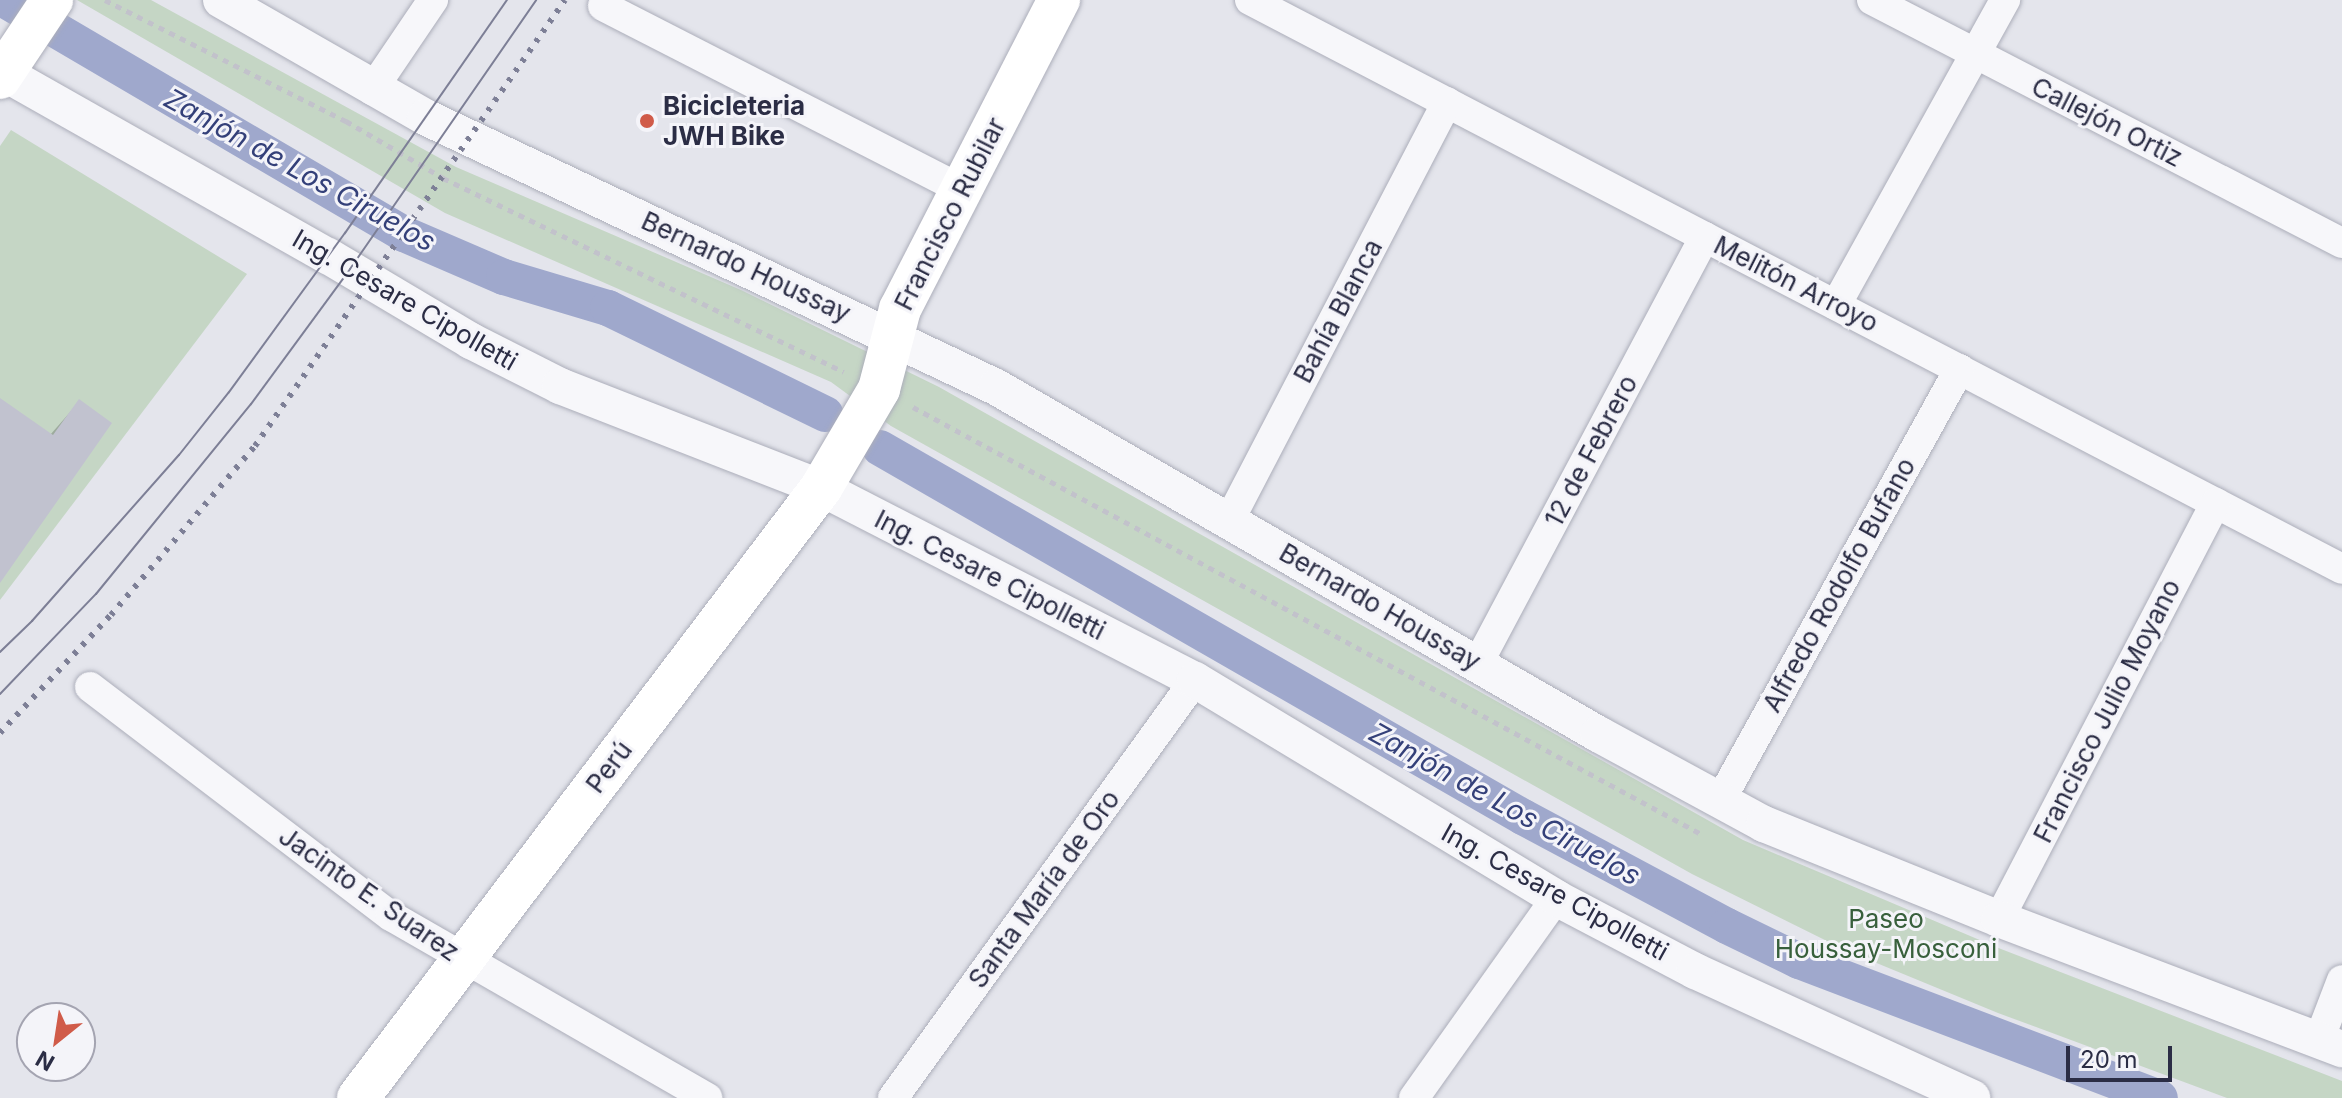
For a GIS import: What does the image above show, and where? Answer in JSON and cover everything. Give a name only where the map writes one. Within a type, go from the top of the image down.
[{"type":"main road","name":"Francisco Rubilar","points":[[855,433],[879,389],[900,309],[1059,0]]},
{"type":"main road","points":[[5,69],[45,10]]},
{"type":"main road","name":"Perú","points":[[358,1098],[821,488],[855,433]]},
{"type":"street","name":"Bernardo Houssay","points":[[221,0],[372,90],[893,335],[1009,394],[1230,519],[1477,665],[1764,824],[1999,919],[2330,1045]]},
{"type":"street","points":[[372,90],[433,0]]},
{"type":"street","name":"Melitón Arroyo","points":[[1250,0],[2342,569]]},
{"type":"street","name":"Callejón Ortiz","points":[[1872,0],[2342,243]]},
{"type":"street","points":[[1836,305],[2005,0]]},
{"type":"street","points":[[603,6],[960,189]]},
{"type":"street","name":"Ing. Cesare Cipolletti","points":[[5,69],[522,367],[636,418],[821,488],[1195,680],[1556,898],[1695,971],[1961,1096]]},
{"type":"street","name":"Bahía Blanca","points":[[1230,519],[1447,102]]},
{"type":"street","name":"12 de Febrero","points":[[1477,665],[1705,237]]},
{"type":"street","name":"Alfredo Rodolfo Bufano","points":[[1720,801],[1959,369]]},
{"type":"street","name":"Francisco Julio Moyano","points":[[1999,919],[2216,503]]},
{"type":"street","name":"Santa María de Oro","points":[[893,1098],[1195,680]]},
{"type":"street","name":"Jacinto E. Suarez","points":[[90,687],[391,916],[707,1098]]},
{"type":"street","points":[[1414,1098],[1556,898]]},
{"type":"street","points":[[2330,1045],[2342,980]]},
{"type":"path","points":[[105,0],[346,121]]},
{"type":"green space","name":"Paseo Houssay-Mosconi","points":[[77,0],[151,0],[456,167],[741,290],[939,387],[1743,840],[2001,949],[2342,1081],[2342,1098],[2227,1098],[1998,1013],[1845,950],[1692,874],[891,426],[831,382],[445,213]]},
{"type":"green space","points":[[11,130],[247,274],[0,600],[0,146]]},
{"type":"building","points":[[0,398],[53,435],[79,399],[112,423],[0,583]]},
{"type":"waterway","name":"Zanjón de Los Ciruelos","points":[[5,0],[404,234],[504,277],[608,308],[825,414]]},
{"type":"waterway","name":"Zanjón de Los Ciruelos","points":[[880,448],[1523,817],[1727,926],[1799,961],[2160,1098]]},
{"type":"tram line","points":[[0,652],[32,621],[179,455],[229,392],[345,233],[507,0]]},
{"type":"tram line","points":[[0,694],[96,594],[251,404],[350,269],[536,0]]},
{"type":"railway","points":[[0,733],[111,615],[255,446],[565,0]]},
{"type":"place","name":"Bicicleteria JWH Bike","points":[[647,121]]}]
